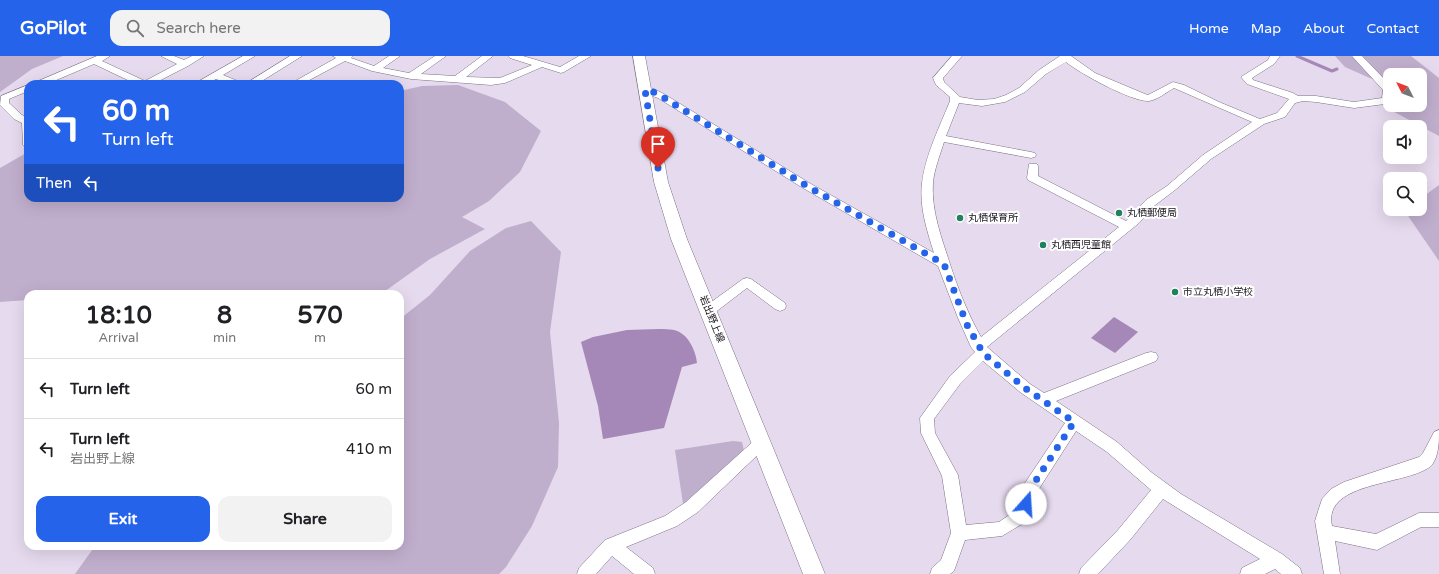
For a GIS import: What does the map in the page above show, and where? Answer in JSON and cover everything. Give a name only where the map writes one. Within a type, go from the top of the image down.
[{"type":"main road","name":"岩出野上線","points":[[639,56],[661,182],[679,239],[814,574]]},
{"type":"street","points":[[49,80],[106,56]]},
{"type":"street","points":[[166,56],[185,64]]},
{"type":"street","points":[[153,80],[199,56]]},
{"type":"street","points":[[206,80],[250,56]]},
{"type":"street","points":[[257,80],[297,56]]},
{"type":"street","points":[[375,69],[396,56]]},
{"type":"street","points":[[411,76],[441,56]]},
{"type":"street","points":[[458,79],[488,56]]},
{"type":"street","points":[[513,56],[539,65],[561,70],[586,56]]},
{"type":"street","points":[[957,56],[938,78],[938,83],[955,96],[955,99],[940,138],[927,184],[929,212],[944,264],[967,325],[980,350],[1043,400],[1112,447],[1175,500],[1276,560],[1294,574]]},
{"type":"street","points":[[1275,56],[1271,62],[1246,76],[1250,82],[1290,95],[1297,100]]},
{"type":"street","points":[[938,574],[948,565],[959,533],[950,475],[928,433],[927,418],[955,380],[980,350],[1135,220],[1150,203],[1171,188],[1207,157],[1260,122],[1281,115],[1292,101],[1303,98],[1354,105],[1385,101],[1388,96],[1388,89],[1357,56]]},
{"type":"street","points":[[302,80],[343,57],[375,69],[411,76],[502,81],[539,65]]},
{"type":"street","points":[[955,99],[984,103],[1000,101],[1014,95],[1036,80],[1040,74],[1066,57],[1100,80],[1143,98],[1149,98],[1173,85],[1181,87],[1209,99],[1216,104],[1260,122]]},
{"type":"street","points":[[95,61],[136,80]]},
{"type":"street","points":[[215,75],[227,80]]},
{"type":"street","points":[[24,90],[4,98],[4,104],[24,117]]},
{"type":"street","points":[[645,90],[661,96],[807,186],[944,264]]},
{"type":"street","points":[[940,138],[1032,160],[1032,178],[1126,226]]},
{"type":"street","points":[[708,311],[747,282],[780,306]]},
{"type":"street","points":[[1043,400],[1151,357]]},
{"type":"street","points":[[959,533],[1002,529],[1026,513],[1027,494],[1074,422]]},
{"type":"street","points":[[1332,574],[1323,517],[1327,503],[1340,490],[1426,462],[1439,436]]},
{"type":"street","points":[[585,574],[612,545],[665,524],[692,507],[762,442]]},
{"type":"street","points":[[1087,574],[1124,534],[1161,489]]},
{"type":"street","points":[[1325,532],[1377,542],[1419,520],[1439,520]]},
{"type":"street","points":[[612,545],[647,574]]},
{"type":"street","points":[[1248,574],[1276,560]]},
{"type":"shaded area","points":[[0,56],[63,56],[32,69],[0,92]]},
{"type":"shaded area","points":[[1335,56],[1411,56],[1426,68],[1383,68],[1383,84],[1345,67]]},
{"type":"shaded area","points":[[1427,69],[1439,78],[1439,136],[1427,130],[1427,120],[1409,120],[1394,112],[1427,112]]},
{"type":"shaded area","points":[[458,85],[505,102],[541,131],[520,172],[489,201],[462,217],[485,229],[430,259],[387,290],[24,290],[24,300],[0,302],[0,168],[24,154],[24,202],[404,202],[404,90],[422,86]]},
{"type":"shaded area","points":[[1439,185],[1439,261],[1408,216],[1427,216],[1427,194]]},
{"type":"shaded area","points":[[531,221],[561,252],[550,332],[559,423],[558,467],[532,526],[506,567],[499,574],[75,574],[92,550],[404,550],[404,316],[430,295],[470,251],[506,228]]},
{"type":"shaded area","points":[[1114,317],[1138,332],[1115,353],[1091,338]]},
{"type":"shaded area","points":[[663,329],[679,332],[687,339],[693,348],[697,363],[682,367],[664,428],[603,439],[598,406],[581,342],[593,337],[627,330]]},
{"type":"shaded area","points":[[733,441],[742,442],[744,451],[683,504],[675,450]]},
{"type":"waterway","points":[[1297,56],[1332,71],[1337,69]]},
{"type":"place","name":"丸栖郵便局","points":[[1119,213]]},
{"type":"place","name":"丸栖保育所","points":[[960,218]]},
{"type":"place","name":"丸栖西児童館","points":[[1043,245]]},
{"type":"place","name":"市立丸栖小学校","points":[[1175,292]]},
{"type":"route","points":[[658,168],[645,90],[661,96],[807,186],[944,264],[967,325],[978,347],[983,353],[1025,388],[1074,422],[1027,494],[1026,504]]}]
